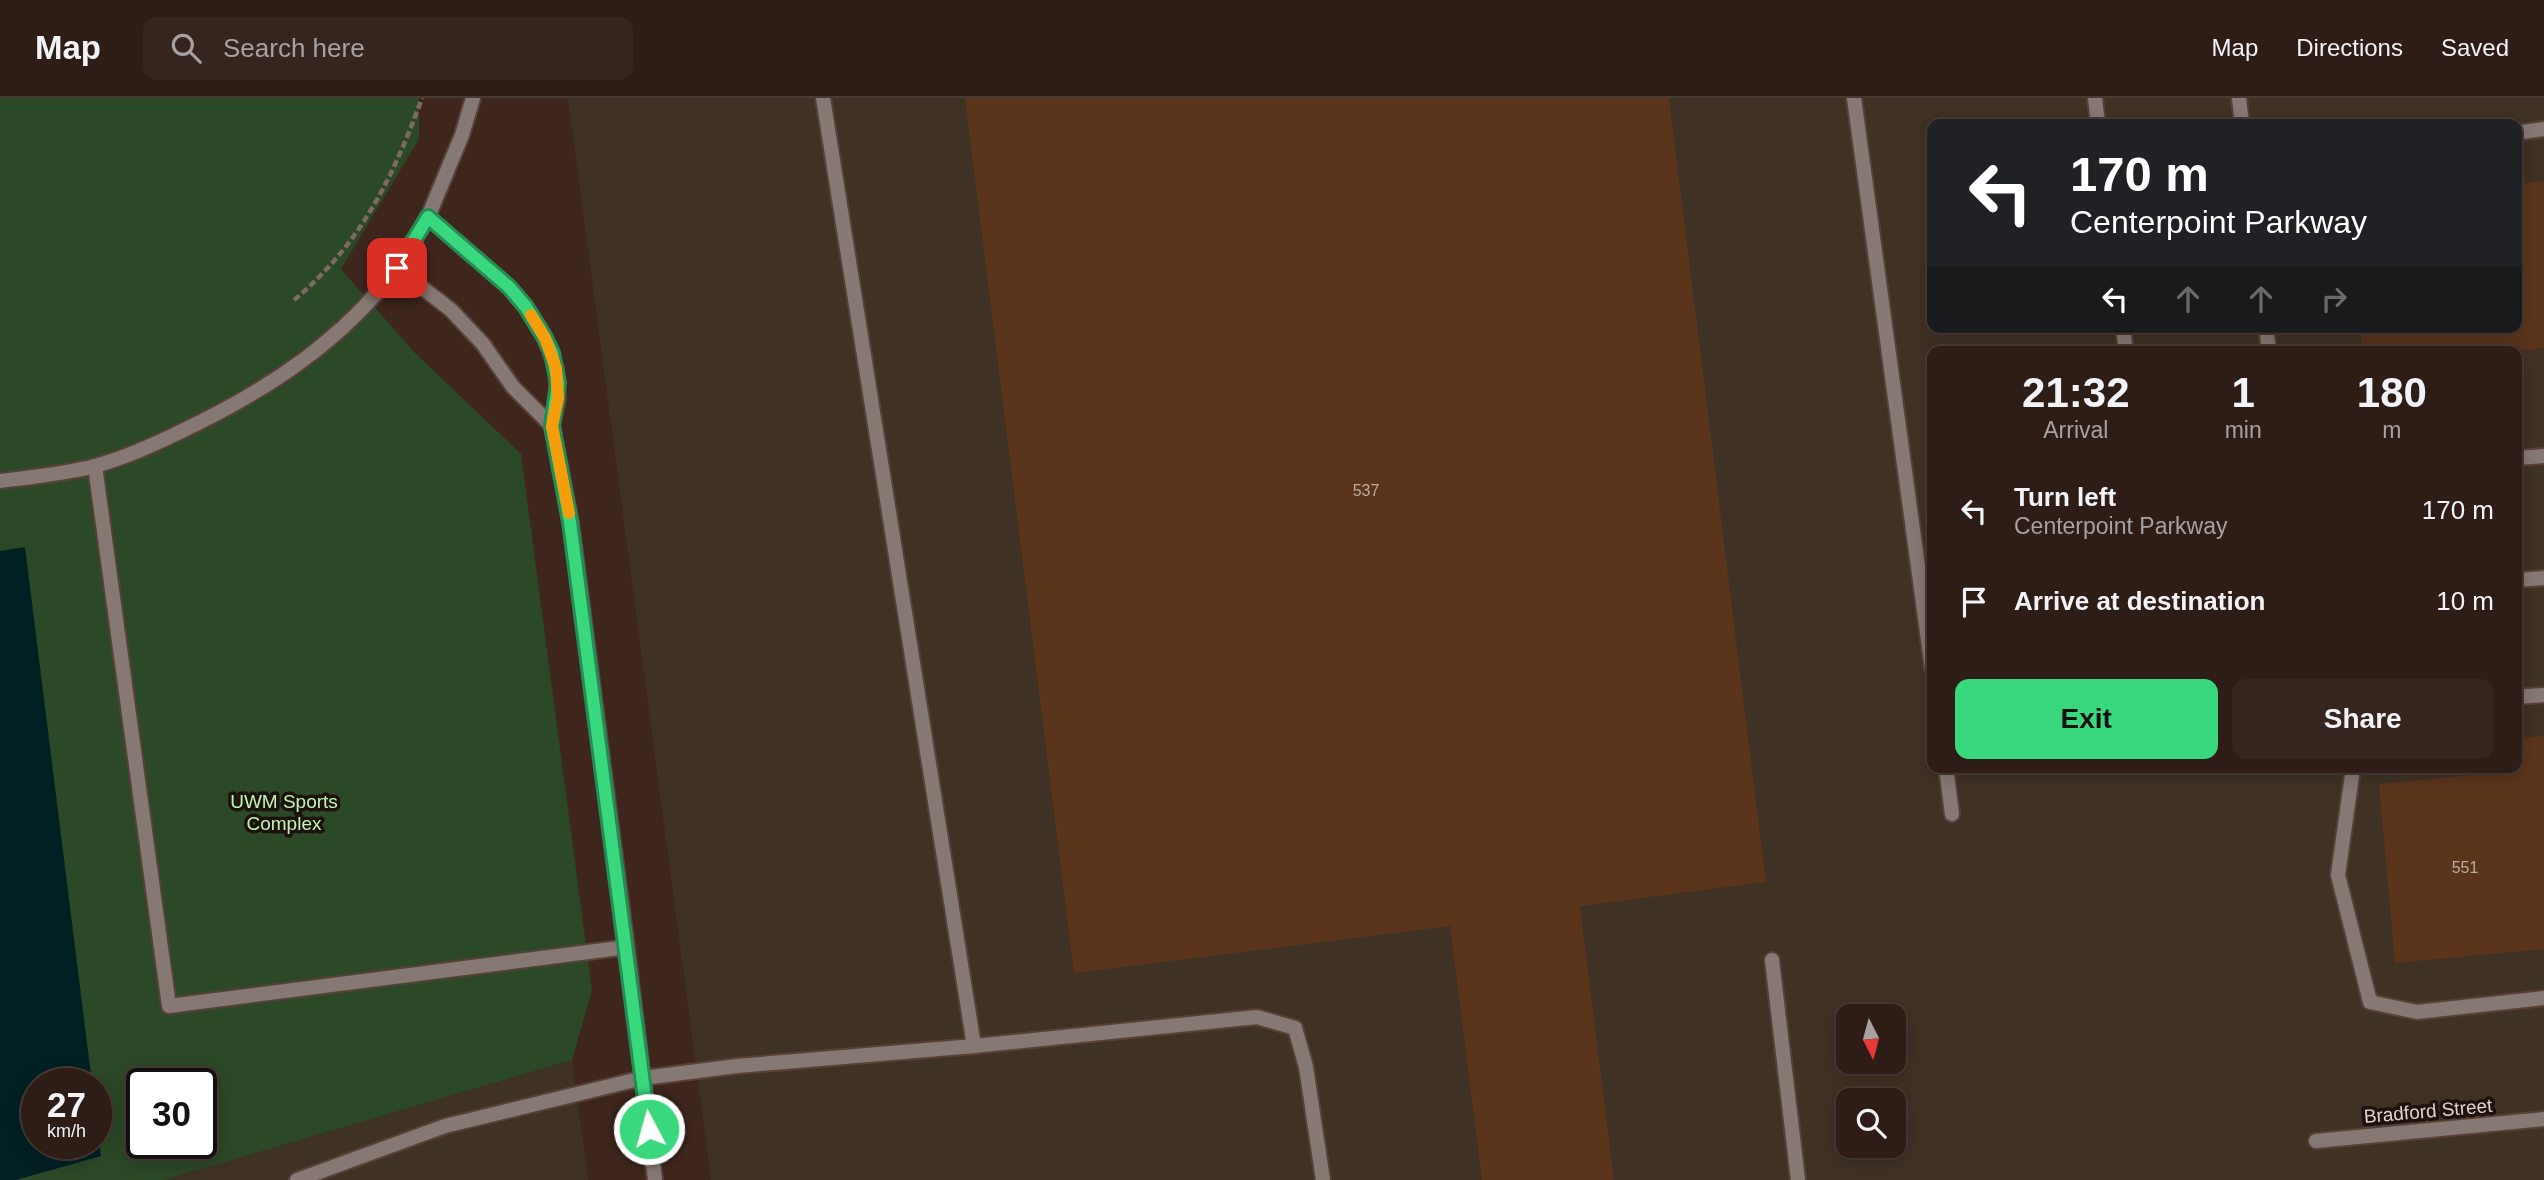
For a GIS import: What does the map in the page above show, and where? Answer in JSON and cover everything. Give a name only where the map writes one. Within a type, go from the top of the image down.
[{"type":"street","points":[[0,481],[95,466],[143,450],[251,396],[303,362],[373,299],[397,268],[428,217],[462,135],[473,98]]},
{"type":"street","points":[[823,98],[974,1046]]},
{"type":"street","points":[[1854,98],[1927,632]]},
{"type":"street","points":[[2095,98],[2097,119]]},
{"type":"street","points":[[2239,98],[2241,119]]},
{"type":"street","points":[[2522,131],[2544,129]]},
{"type":"street","points":[[428,217],[509,287],[536,322],[552,353],[556,368],[558,398],[552,426],[570,522],[655,1180]]},
{"type":"street","points":[[397,268],[459,319],[483,344],[513,387],[552,426]]},
{"type":"street","points":[[2522,458],[2544,456]]},
{"type":"street","points":[[95,466],[169,1006],[627,947]]},
{"type":"street","points":[[2522,580],[2544,578]]},
{"type":"street","points":[[2522,697],[2544,695]]},
{"type":"street","points":[[1947,773],[1952,814]]},
{"type":"street","points":[[2352,773],[2338,874],[2370,1002],[2417,1012],[2544,998]]},
{"type":"street","points":[[1772,960],[1798,1180]]},
{"type":"street","points":[[297,1180],[445,1126],[643,1079],[737,1066],[974,1046],[1257,1017],[1295,1028],[1306,1067],[1323,1180]]},
{"type":"street","name":"Bradford Street","points":[[2316,1141],[2544,1119]]},
{"type":"path","points":[[294,300],[318,280],[365,222],[401,154],[422,98]]},
{"type":"shaded area","points":[[568,98],[2544,98],[2544,1180],[711,1180]]},
{"type":"shaded area","points":[[572,1060],[588,1180],[164,1180]]},
{"type":"green space","name":"UWM Sports Complex","points":[[0,98],[419,98],[419,139],[341,269],[415,353],[521,454],[592,991],[572,1060],[164,1180],[0,1180]]},
{"type":"water","points":[[25,547],[90,1068],[21,1068],[21,1159],[90,1159],[16,1180],[0,1180],[0,551]]},
{"type":"building","points":[[965,98],[1669,98],[1766,882],[1580,906],[1614,1180],[1482,1180],[1450,926],[1074,973]]},
{"type":"building","points":[[2544,181],[2544,348],[2522,350],[2522,346],[2362,346],[2361,333],[2522,333],[2522,183]]},
{"type":"building","points":[[2544,736],[2544,949],[2395,963],[2379,784],[2493,773],[2522,773],[2522,738]]},
{"type":"slow traffic","points":[[531,315],[545,338],[556,368],[558,398],[552,426],[569,513]]},
{"type":"route","points":[[397,268],[428,217],[509,287],[536,322],[552,353],[558,398],[552,426],[570,522],[649,1129]]}]
